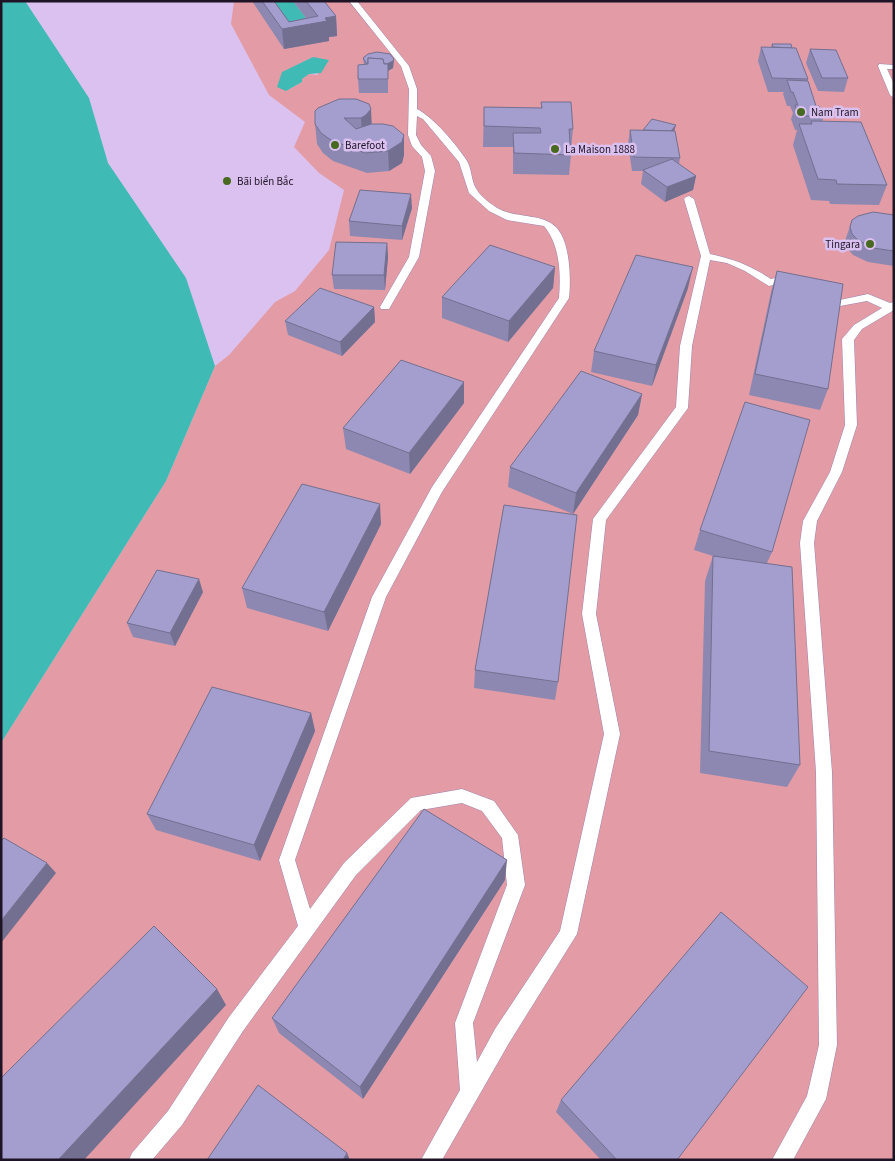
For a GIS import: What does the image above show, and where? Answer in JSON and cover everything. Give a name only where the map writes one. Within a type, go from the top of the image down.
[{"type":"lane","points":[[353,1],[405,66],[413,89],[412,135],[417,146],[426,156],[430,171],[414,257],[385,307]]},
{"type":"lane","points":[[894,67],[882,66],[894,95]]},
{"type":"lane","points":[[307,928],[287,860],[380,597],[437,490],[564,298],[566,275],[557,235],[548,224],[533,220],[510,218],[492,210],[472,191],[463,162],[426,117],[412,110]]},
{"type":"lane","points":[[431,1160],[502,1036],[568,934],[612,734],[589,614],[600,519],[682,408],[686,346],[706,256],[689,199]]},
{"type":"lane","points":[[706,256],[730,261],[748,269],[769,283],[803,278]]},
{"type":"lane","points":[[814,290],[815,296],[823,300],[840,303],[868,297],[892,306]]},
{"type":"lane","points":[[782,1160],[816,1099],[828,1045],[824,772],[807,543],[810,520],[836,472],[851,425],[848,339],[858,327],[892,306]]},
{"type":"lane","points":[[139,1160],[175,1118],[236,1024],[350,869],[417,804],[462,796],[488,806],[510,835],[516,885],[464,1023],[470,1092]]},
{"type":"shaded area","points":[[1,1],[25,1],[89,98],[108,163],[186,278],[215,366],[166,481],[1,743]]},
{"type":"shaded area","points":[[234,1],[894,1],[894,1160],[1,1160],[1,743],[166,481],[215,366],[229,355],[275,302],[295,291],[329,250],[344,190],[319,173],[294,147],[305,122],[269,95],[231,24]],"holes":[[[313,57],[318,75],[309,74],[302,79],[302,82],[286,91],[283,72]]]},
{"type":"shaded area","points":[[263,1],[293,1],[319,35],[291,41]]},
{"type":"shaded area","points":[[313,57],[329,60],[321,73],[309,74],[302,79],[302,82],[286,91],[277,87],[282,72]]},
{"type":"building","points":[[262,1],[274,1],[289,22],[318,16],[306,1],[324,1],[336,16],[325,18],[327,21],[282,29]]},
{"type":"building","points":[[772,44],[791,44],[792,48],[773,47]]},
{"type":"building","points":[[761,47],[796,48],[808,79],[772,78]]},
{"type":"building","points":[[810,49],[836,50],[848,78],[822,78]]},
{"type":"building","points":[[377,52],[390,54],[394,59],[384,64],[383,59],[368,58],[367,64],[363,58],[368,54]]},
{"type":"building","points":[[368,58],[383,59],[384,64],[388,64],[388,79],[358,79],[358,65],[368,64]]},
{"type":"building","points":[[787,80],[808,81],[816,106],[819,106],[824,116],[799,116],[795,105],[798,105]]},
{"type":"building","points":[[339,99],[356,99],[369,104],[371,109],[361,118],[344,118],[356,129],[371,124],[393,126],[404,135],[402,142],[388,151],[365,153],[331,140],[321,133],[315,124],[315,111]]},
{"type":"building","points":[[541,102],[571,102],[573,129],[569,129],[571,155],[514,153],[513,133],[541,133],[540,128],[484,126],[484,107],[542,108]]},
{"type":"building","points":[[652,119],[676,125],[671,131],[643,130]]},
{"type":"building","points":[[811,121],[861,122],[887,185],[837,184],[836,180],[818,179],[799,124],[812,124]]},
{"type":"building","points":[[630,130],[675,131],[680,158],[634,157]]},
{"type":"building","points":[[672,159],[696,176],[667,187],[643,170]]},
{"type":"building","points":[[360,190],[411,194],[402,226],[349,221]]},
{"type":"building","points":[[873,212],[894,215],[894,251],[873,248],[858,240],[852,234],[850,227],[852,220],[858,216]]},
{"type":"building","points":[[336,242],[387,243],[384,275],[332,275]]},
{"type":"building","points":[[490,245],[555,267],[509,321],[442,297]]},
{"type":"building","points":[[636,255],[693,267],[656,365],[594,351]]},
{"type":"building","points":[[777,271],[843,284],[828,389],[755,374]]},
{"type":"building","points":[[320,288],[374,307],[340,342],[285,321]]},
{"type":"building","points":[[401,360],[464,382],[409,453],[343,428]]},
{"type":"building","points":[[581,371],[642,394],[576,493],[510,467]]},
{"type":"building","points":[[745,402],[810,420],[772,552],[700,530]]},
{"type":"building","points":[[302,484],[380,504],[324,612],[242,588]]},
{"type":"building","points":[[504,505],[577,515],[558,682],[475,670]]},
{"type":"building","points":[[713,556],[792,567],[800,765],[709,751]]},
{"type":"building","points":[[157,570],[199,579],[170,633],[127,623]]},
{"type":"building","points":[[212,687],[311,713],[254,845],[147,814]]},
{"type":"building","points":[[424,809],[507,860],[360,1087],[272,1018]]},
{"type":"building","points":[[4,838],[47,863],[1,921],[1,841]]},
{"type":"building","points":[[721,912],[808,987],[677,1160],[617,1160],[561,1100]]},
{"type":"building","points":[[154,926],[217,989],[58,1160],[1,1160],[1,1078]]},
{"type":"building","points":[[258,1085],[347,1153],[343,1160],[207,1160]]},
{"type":"place","name":"Nam Tram","points":[[801,112]]},
{"type":"place","name":"Barefoot","points":[[335,145]]},
{"type":"place","name":"La Maison 1888","points":[[555,149]]},
{"type":"place","name":"Bãi biển Bắc","points":[[227,181]]},
{"type":"place","name":"Tingara","points":[[870,244]]}]
